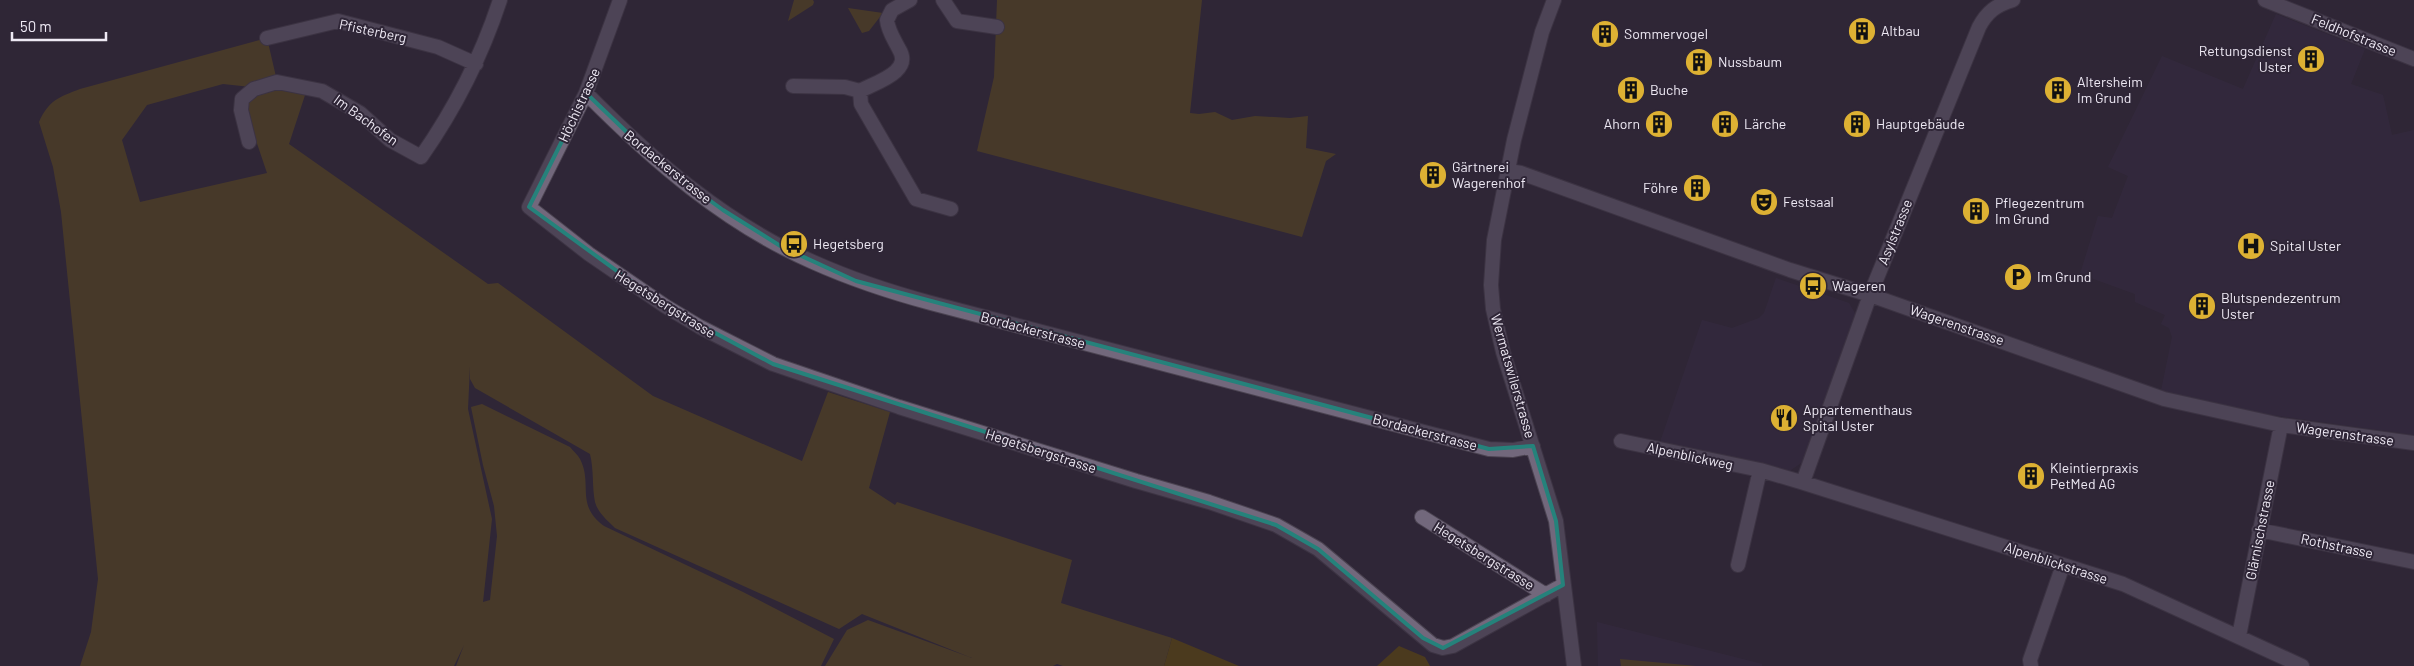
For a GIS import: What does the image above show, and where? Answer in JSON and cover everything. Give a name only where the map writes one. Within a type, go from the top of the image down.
[{"type":"street","name":"Im Bachofen","points":[[248,142],[241,110],[242,99],[254,89],[277,82],[308,86],[336,97],[360,113],[390,140],[421,157],[449,118],[476,64],[500,0]]},
{"type":"street","name":"Höchistrasse","points":[[529,207],[586,93],[620,0]]},
{"type":"street","points":[[793,86],[845,87],[860,90],[896,72],[902,66],[903,57],[890,32],[887,20],[892,10],[910,0]]},
{"type":"street","points":[[943,0],[957,21],[996,27]]},
{"type":"street","name":"Wermatswilerstrasse","points":[[1554,0],[1542,32],[1508,171],[1494,240],[1491,286],[1493,309],[1503,352],[1556,521],[1574,666]]},
{"type":"street","name":"Asylstrasse","points":[[1803,482],[1870,295],[1979,27],[1986,14],[1994,8],[2013,0]]},
{"type":"street","name":"Feldhofstrasse","points":[[2265,0],[2414,59]]},
{"type":"street","name":"Pfisterberg","points":[[267,38],[338,21],[438,46],[476,64]]},
{"type":"street","points":[[860,90],[861,104],[916,199],[951,209]]},
{"type":"street","name":"Bordackerstrasse","points":[[586,93],[632,140],[661,165],[723,210],[782,247],[856,281],[931,303],[1489,449],[1513,450],[1533,446]]},
{"type":"street","name":"Wagerenstrasse","points":[[1508,171],[1554,185],[1790,270],[1870,295],[2164,399],[2281,425],[2414,443]]},
{"type":"street","name":"Hegetsbergstrasse","points":[[529,207],[589,254],[665,306],[715,335],[774,364],[899,407],[1209,502],[1276,525],[1318,549],[1433,645],[1443,648],[1453,646],[1563,585]]},
{"type":"street","name":"Glärnischstrasse","points":[[2239,636],[2281,425]]},
{"type":"street","name":"Alpenblickweg","points":[[1622,441],[1760,470],[1803,482]]},
{"type":"street","points":[[1738,565],[1760,470]]},
{"type":"street","name":"Alpenblickstrasse","points":[[1803,482],[2130,587],[2302,666]]},
{"type":"street","name":"Hegetsbergstrasse","points":[[1422,517],[1546,595]]},
{"type":"street","name":"Rothstrasse","points":[[2260,530],[2414,562]]},
{"type":"street","points":[[2031,666],[2030,660],[2063,565]]},
{"type":"highlighted area","points":[[586,93],[661,165],[723,210],[782,247],[856,281],[1489,449],[1533,446],[1556,521],[1563,585],[1443,648],[1423,638],[1318,549],[1276,525],[773,364],[665,306],[529,207]]},
{"type":"shaded area","points":[[794,0],[813,0],[814,2],[813,5],[788,21]]},
{"type":"shaded area","points":[[997,0],[1202,0],[1190,113],[1215,112],[1232,120],[1255,116],[1290,118],[1308,116],[1306,148],[1336,154],[1326,161],[1302,237],[977,151],[994,77]]},
{"type":"shaded area","points":[[848,8],[883,13],[869,31],[862,33]]},
{"type":"shaded area","name":"Spital Uster","points":[[2276,14],[2365,49],[2351,84],[2383,95],[2392,135],[2414,130],[2414,435],[2215,406],[2161,391],[2172,337],[2169,328],[2161,324],[2165,315],[2135,302],[2135,294],[2080,274],[2098,216],[2112,218],[2128,176],[2108,167],[2162,56],[2243,89]]},
{"type":"shaded area","points":[[267,38],[277,81],[308,86],[289,144],[488,284],[498,283],[653,396],[802,461],[828,392],[890,412],[869,488],[895,505],[897,502],[1072,560],[1061,603],[1172,638],[1164,666],[1063,666],[1057,664],[1053,666],[825,666],[847,630],[868,620],[972,658],[862,614],[839,629],[615,528],[606,520],[596,506],[590,454],[475,388],[470,379],[470,366],[468,409],[492,519],[483,602],[490,600],[497,536],[494,506],[471,407],[482,404],[570,447],[584,468],[587,502],[590,510],[595,518],[604,526],[743,592],[834,639],[821,666],[456,666],[464,645],[454,666],[80,666],[91,632],[98,579],[61,212],[53,167],[39,122],[55,100],[80,89]],"holes":[[[223,84],[251,87],[242,99],[267,173],[140,202],[122,140],[147,105]]]},
{"type":"shaded area","points":[[1776,278],[1849,303],[1856,315],[1804,461],[1788,472],[1659,445],[1702,320],[1732,328],[1759,318],[1764,313]]},
{"type":"shaded area","points":[[1597,622],[1762,664],[1762,666],[1598,666]]},
{"type":"shaded area","points":[[1172,638],[1239,666],[1164,666]]},
{"type":"shaded area","points":[[1399,646],[1425,657],[1430,666],[1377,666]]},
{"type":"shaded area","points":[[1620,659],[1696,666],[1621,666]]},
{"type":"place","name":"Altbau","points":[[1862,31]]},
{"type":"place","name":"Sommervogel","points":[[1605,34]]},
{"type":"place","name":"Rettungsdienst Uster","points":[[2311,59]]},
{"type":"place","name":"Nussbaum","points":[[1699,62]]},
{"type":"place","name":"Buche","points":[[1631,90]]},
{"type":"place","name":"Altersheim Im Grund","points":[[2058,90]]},
{"type":"place","name":"Ahorn","points":[[1659,124]]},
{"type":"place","name":"Lärche","points":[[1725,124]]},
{"type":"place","name":"Hauptgebäude","points":[[1857,124]]},
{"type":"place","name":"Gärtnerei Wagerenhof","points":[[1433,175]]},
{"type":"place","name":"Föhre","points":[[1697,188]]},
{"type":"place","name":"Festsaal","points":[[1764,202]]},
{"type":"place","name":"Pflegezentrum Im Grund","points":[[1976,211]]},
{"type":"place","name":"Hegetsberg","points":[[794,244]]},
{"type":"place","name":"Spital Uster","points":[[2251,246]]},
{"type":"place","name":"Im Grund","points":[[2018,277]]},
{"type":"place","name":"Wageren","points":[[1813,286]]},
{"type":"place","name":"Blutspendezentrum Uster","points":[[2202,306]]},
{"type":"place","name":"Appartementhaus Spital Uster","points":[[1784,418]]},
{"type":"place","name":"Kleintierpraxis PetMed AG","points":[[2031,476]]}]
